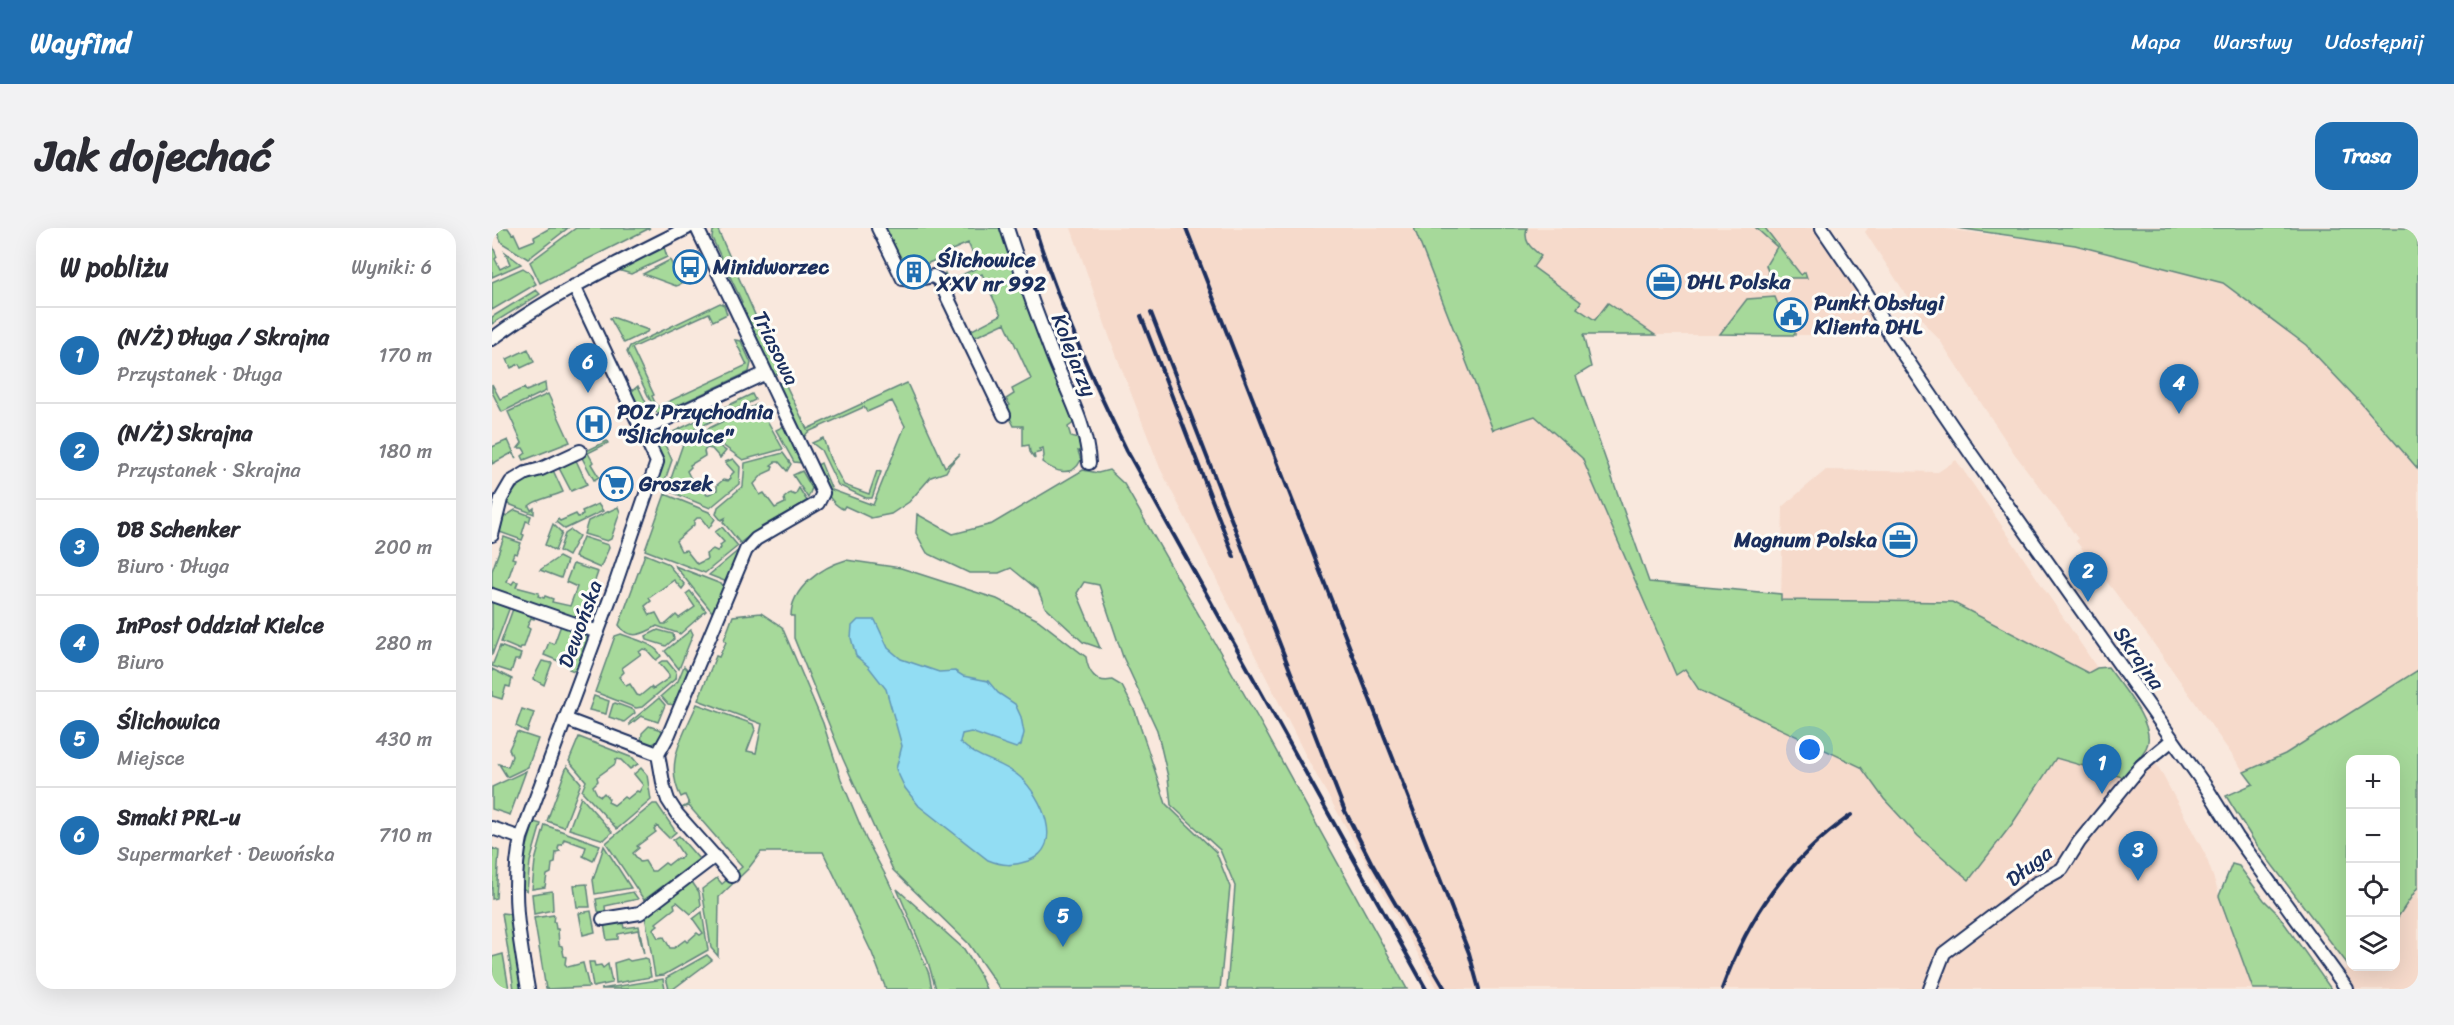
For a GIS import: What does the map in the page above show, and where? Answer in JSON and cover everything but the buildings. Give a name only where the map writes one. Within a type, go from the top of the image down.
[{"type":"street","points":[[492,339],[574,286],[687,228]]},
{"type":"street","name":"Triasowa","points":[[658,754],[669,734],[746,550],[756,539],[819,503],[823,497],[820,484],[697,228]]},
{"type":"street","points":[[878,228],[903,279],[933,276],[939,280],[1004,415]]},
{"type":"street","name":"Kolejarzy","points":[[1007,228],[1036,314],[1076,410],[1088,447],[1089,463]]},
{"type":"street","name":"Skrajna","points":[[1822,228],[1867,294],[1890,335],[1969,451],[2206,787],[2245,847],[2347,989]]},
{"type":"street","name":"Dewońska","points":[[528,989],[516,906],[516,865],[521,838],[598,632],[657,464],[574,286]]},
{"type":"street","points":[[643,430],[766,373]]},
{"type":"street","points":[[492,535],[501,499],[511,482],[526,473],[541,469],[580,451]]},
{"type":"street","points":[[492,595],[598,632]]},
{"type":"street","points":[[565,719],[658,754],[664,788],[672,807],[732,876]]},
{"type":"street","name":"Długa","points":[[1930,989],[1944,953],[2040,880],[2062,869],[2079,842],[2141,766],[2172,740]]},
{"type":"street","points":[[492,828],[521,838]]},
{"type":"street","points":[[603,919],[640,913],[715,856]]},
{"type":"shaded area","points":[[1071,228],[1414,228],[1493,429],[1535,416],[1582,458],[1676,675],[1685,669],[1695,686],[1860,766],[2012,824],[2056,758],[2122,777],[2147,746],[2205,854],[2253,989],[1438,989],[1310,764],[1160,468],[1112,344]]},
{"type":"shaded area","name":"DHL Polska","points":[[1522,228],[1820,228],[1868,312],[1876,335],[1583,335],[1536,282]]},
{"type":"shaded area","points":[[1868,228],[1937,228],[2075,245],[2223,283],[2306,345],[2361,403],[2418,470],[2418,670],[2285,754],[2244,772],[2149,637],[2076,541],[2078,539],[2064,519],[2014,453],[1865,232]]},
{"type":"shaded area","points":[[1956,460],[2097,668],[2088,673],[1952,602],[1781,600],[1783,506],[1826,470],[1938,472]]},
{"type":"shaded area","points":[[2418,887],[2418,989],[2347,989],[2337,975],[2346,969],[2346,971],[2400,971],[2400,914]]},
{"type":"green space","points":[[495,228],[508,228],[512,234],[514,233],[520,246],[535,240],[534,237],[550,228],[568,228],[528,259],[502,243]]},
{"type":"green space","points":[[576,228],[650,228],[540,283],[530,262]]},
{"type":"green space","points":[[722,228],[718,230],[780,372],[774,376],[739,304],[742,302],[712,238],[713,231]]},
{"type":"green space","points":[[883,228],[1002,228],[1051,368],[1075,422],[1068,427],[1071,437],[1079,439],[1083,453],[1078,451],[1081,460],[1073,470],[1057,470],[1042,462],[1043,448],[1039,449],[1041,452],[1034,454],[1035,459],[1030,452],[1029,445],[1023,446],[1023,426],[1014,426],[1005,408],[1010,405],[1006,399],[1014,394],[1012,389],[1031,379],[1005,323],[975,337],[978,346],[970,331],[1001,315],[982,274],[953,288],[954,297],[943,277],[945,273],[949,281],[979,267],[968,243],[938,256],[941,265],[937,266],[933,261],[910,271],[912,276],[908,275]]},
{"type":"green space","points":[[1414,228],[1527,228],[1527,241],[1541,256],[1533,267],[1581,302],[1577,308],[1595,320],[1608,303],[1655,335],[1583,335],[1591,367],[1576,376],[1649,582],[1781,594],[1781,600],[1952,602],[2088,673],[2097,668],[2108,667],[2136,706],[2147,729],[2148,739],[2144,752],[2122,777],[2056,758],[2012,824],[1969,880],[1918,836],[1884,799],[1861,767],[1699,690],[1685,669],[1676,675],[1582,458],[1535,416],[1493,430]]},
{"type":"green space","points":[[1756,228],[1765,228],[1801,275],[1805,272],[1807,278],[1776,278],[1769,275],[1766,265],[1777,247]]},
{"type":"green space","points":[[1957,228],[2418,228],[2418,469],[2361,403],[2306,345],[2223,283],[2075,245]]},
{"type":"green space","points":[[492,244],[500,269],[510,264],[505,252],[521,264],[492,277]]},
{"type":"green space","points":[[664,247],[667,257],[631,274],[618,270]]},
{"type":"green space","points":[[670,260],[681,283],[679,285],[676,286],[643,274]]},
{"type":"green space","points":[[523,268],[529,272],[536,284],[492,310],[492,282]]},
{"type":"green space","points":[[536,290],[540,294],[492,324],[492,317]]},
{"type":"green space","points":[[1775,297],[1779,307],[1780,325],[1795,325],[1795,335],[1720,334],[1747,299]]},
{"type":"green space","points":[[720,303],[724,305],[727,314],[713,321],[709,313],[632,348],[654,395],[652,396],[657,407],[747,365],[735,340],[741,341],[751,363],[749,372],[659,414],[627,352],[630,346]]},
{"type":"green space","points":[[610,318],[648,330],[624,343]]},
{"type":"green space","points":[[528,349],[534,362],[521,368],[519,364],[511,368],[507,359]]},
{"type":"green space","points":[[784,381],[807,429],[907,383],[945,467],[960,454],[946,472],[931,477],[909,502],[891,514],[871,518],[845,506],[843,509],[837,506],[829,496],[815,466],[821,463],[832,490],[873,505],[905,426],[892,401],[867,412],[864,407],[808,432],[804,437],[776,385]]},
{"type":"green space","points":[[545,383],[546,391],[502,412],[492,392],[492,384],[500,399],[524,388],[526,391]]},
{"type":"green space","points":[[638,386],[650,411],[645,416],[631,392]]},
{"type":"green space","points":[[548,394],[570,442],[524,460],[522,456],[526,453],[523,448],[518,448],[522,443],[508,412]]},
{"type":"green space","points":[[752,394],[755,400],[669,442],[662,427],[667,426],[671,433]]},
{"type":"green space","points":[[758,404],[783,449],[743,460],[703,431]]},
{"type":"green space","points":[[786,425],[803,463],[794,462],[776,430]]},
{"type":"green space","points":[[658,430],[672,460],[662,489],[655,486],[663,462],[655,439]]},
{"type":"green space","points":[[698,432],[726,451],[720,458],[712,449],[707,448],[704,451],[705,456],[690,465],[687,471],[692,481],[697,481],[707,495],[717,490],[717,485],[723,480],[728,481],[731,478],[734,472],[725,462],[733,459],[740,467],[739,484],[710,508],[667,490],[685,438]]},
{"type":"green space","points":[[823,438],[830,459],[844,485],[869,494],[877,471],[881,472],[872,498],[866,498],[838,485],[821,450],[812,443]]},
{"type":"green space","points":[[508,440],[516,458],[512,453],[492,464],[492,447]]},
{"type":"green space","points":[[607,441],[608,443],[588,453],[593,462],[591,464],[599,477],[594,480],[580,454]]},
{"type":"green space","points":[[783,453],[791,464],[787,471],[779,462],[775,462],[771,465],[772,470],[763,474],[754,484],[760,495],[764,493],[775,508],[785,503],[784,498],[790,493],[795,495],[799,488],[807,501],[760,528],[740,543],[723,522],[725,518],[721,520],[716,514],[718,507],[743,486],[745,463]]},
{"type":"green space","points":[[575,458],[587,484],[571,491],[558,466]]},
{"type":"green space","points":[[552,468],[563,492],[531,504],[529,506],[531,510],[534,508],[534,514],[506,503],[520,485],[531,477]]},
{"type":"green space","points":[[1083,470],[1098,473],[1109,470],[1124,484],[1263,727],[1407,989],[1227,989],[1235,886],[1220,850],[1171,805],[1168,777],[1157,730],[1123,657],[1099,585],[1084,582],[1077,593],[1100,648],[1083,642],[1045,607],[1038,590],[1011,568],[999,573],[969,573],[927,553],[916,533],[917,514],[953,534],[992,524]]},
{"type":"green space","points":[[802,471],[812,488],[808,498],[793,475]]},
{"type":"green space","points":[[665,494],[709,512],[715,519],[709,528],[701,518],[697,518],[694,525],[676,541],[681,551],[686,550],[697,564],[707,559],[706,554],[713,549],[717,551],[721,548],[720,545],[724,542],[715,532],[722,527],[738,546],[705,573],[645,550]]},
{"type":"green space","points":[[598,504],[603,511],[565,529],[556,522],[558,519],[560,521],[576,514],[578,517],[583,515],[582,511]]},
{"type":"green space","points":[[618,507],[620,512],[611,539],[607,541],[584,534],[588,521]]},
{"type":"green space","points":[[515,510],[531,516],[529,522],[526,521],[522,540],[497,531],[501,519]]},
{"type":"green space","points":[[553,524],[562,533],[555,551],[545,545]]},
{"type":"green space","points":[[571,530],[579,536],[568,556],[559,551],[565,534]]},
{"type":"green space","points":[[504,537],[521,543],[517,554],[514,553],[512,558],[515,559],[507,582],[512,584],[514,581],[518,582],[516,587],[539,593],[538,596],[553,599],[552,602],[570,606],[577,587],[566,582],[573,564],[598,572],[581,621],[499,593],[492,586],[492,571]]},
{"type":"green space","points":[[583,537],[608,545],[609,548],[600,568],[575,557]]},
{"type":"green space","points":[[740,549],[727,582],[709,575]]},
{"type":"green space","points":[[645,554],[667,563],[685,585],[682,589],[674,580],[649,598],[651,601],[645,606],[650,615],[656,613],[662,624],[666,624],[676,615],[679,618],[695,607],[686,594],[690,591],[706,611],[680,634],[657,626],[642,633],[632,634],[627,633],[619,625]]},
{"type":"green space","points":[[559,557],[567,561],[561,578],[540,570]]},
{"type":"green space","points":[[846,560],[901,568],[997,599],[1038,620],[1086,657],[1094,676],[1101,680],[1112,680],[1122,686],[1135,711],[1166,804],[1216,852],[1230,887],[1220,989],[1000,989],[968,943],[893,870],[843,759],[794,638],[794,616],[791,616],[796,596],[818,573]]},
{"type":"green space","points":[[675,566],[726,586],[713,613]]},
{"type":"green space","points":[[492,598],[511,604],[492,655]]},
{"type":"green space","points":[[514,606],[535,614],[527,627],[530,629],[524,647],[520,650],[501,642]]},
{"type":"green space","points":[[761,613],[782,627],[823,723],[841,779],[866,839],[907,920],[929,974],[932,989],[886,989],[872,953],[823,852],[761,852],[748,869],[719,897],[718,956],[711,948],[702,889],[717,878],[722,884],[742,867],[689,806],[682,808],[689,804],[685,795],[681,797],[676,784],[675,760],[682,737],[697,704],[753,724],[755,730],[747,751],[756,753],[762,724],[698,700],[716,656],[719,657],[726,642],[724,640],[733,616]]},
{"type":"green space","points":[[561,625],[579,630],[568,665],[544,655],[549,642],[554,644]]},
{"type":"green space","points":[[658,630],[673,634],[674,639],[666,646],[647,640],[646,636]]},
{"type":"green space","points":[[691,630],[693,634],[679,669],[665,651]]},
{"type":"green space","points":[[582,632],[588,639],[577,669],[574,671],[569,669]]},
{"type":"green space","points":[[621,634],[650,645],[661,656],[656,660],[647,650],[643,649],[639,652],[641,654],[622,668],[624,672],[619,677],[626,686],[630,684],[637,695],[640,696],[651,687],[653,689],[669,678],[659,663],[662,661],[667,661],[676,672],[675,679],[642,707],[636,708],[595,692],[615,636]]},
{"type":"green space","points":[[500,646],[521,654],[519,660],[515,660],[511,672],[492,666]]},
{"type":"green space","points":[[542,661],[552,663],[544,685],[533,679]]},
{"type":"green space","points":[[684,666],[690,672],[675,705],[668,704],[661,696],[678,681]]},
{"type":"green space","points":[[492,669],[512,679],[510,687],[506,686],[502,699],[492,696]]},
{"type":"green space","points":[[2418,670],[2418,887],[2400,914],[2400,755],[2346,755],[2346,962],[2254,841],[2226,796],[2253,784],[2244,772],[2285,754]]},
{"type":"green space","points":[[594,696],[609,701],[606,714],[589,710]]},
{"type":"green space","points":[[659,698],[665,705],[658,722],[641,716],[630,725],[630,722]]},
{"type":"green space","points":[[615,703],[634,710],[635,713],[624,722],[609,717]]},
{"type":"green space","points":[[522,709],[534,713],[527,732],[516,726]]},
{"type":"green space","points":[[649,726],[661,730],[664,734],[660,740],[651,745],[645,742],[644,745],[641,743],[642,733]]},
{"type":"green space","points":[[517,732],[538,739],[528,767],[507,777],[499,764],[508,767],[512,756],[509,749]]},
{"type":"green space","points":[[579,737],[633,758],[638,764],[630,769],[621,760],[616,759],[615,764],[597,777],[598,781],[593,786],[597,794],[601,796],[604,793],[609,799],[608,802],[614,805],[624,797],[627,799],[637,791],[639,792],[643,785],[634,774],[641,768],[647,775],[651,800],[617,829],[582,791],[586,781],[569,761]]},
{"type":"green space","points":[[567,766],[581,783],[564,827],[547,821]]},
{"type":"green space","points":[[526,771],[510,815],[492,809],[492,787]]},
{"type":"green space","points":[[581,797],[612,832],[604,840],[569,829]]},
{"type":"green space","points":[[653,804],[657,804],[676,832],[669,838],[657,826],[654,830],[656,832],[637,846],[639,848],[633,853],[640,862],[645,861],[651,871],[655,871],[665,863],[668,865],[677,858],[680,859],[683,855],[673,840],[679,836],[699,859],[644,900],[606,843]]},
{"type":"green space","points":[[534,822],[541,824],[530,862],[527,891],[521,887],[523,860]]},
{"type":"green space","points":[[545,825],[600,845],[593,861],[583,856],[586,847],[564,839],[562,845],[559,845],[560,851],[556,852],[555,863],[552,864],[551,873],[547,875],[545,887],[532,889],[535,861]]},
{"type":"green space","points":[[604,846],[631,888],[595,894],[593,880]]},
{"type":"green space","points":[[492,848],[499,851],[496,898],[492,899]]},
{"type":"green space","points":[[2232,864],[2239,866],[2264,900],[2277,913],[2331,989],[2253,989],[2219,896]]},
{"type":"green space","points":[[690,879],[699,892],[701,905],[691,914],[677,902],[674,904],[675,908],[656,923],[658,925],[653,929],[658,938],[664,937],[670,948],[674,948],[685,940],[687,942],[697,933],[700,935],[703,933],[693,919],[702,912],[708,950],[664,975],[655,976],[645,915]]},
{"type":"green space","points":[[587,884],[590,907],[577,907],[574,885]]},
{"type":"green space","points":[[897,889],[964,949],[986,989],[936,989],[928,962]]},
{"type":"green space","points":[[552,891],[553,910],[534,914],[532,894]]},
{"type":"green space","points":[[633,892],[638,899],[605,906],[606,915],[598,911],[596,899]]},
{"type":"green space","points":[[591,911],[595,932],[583,935],[579,913]]},
{"type":"green space","points":[[502,913],[510,914],[522,989],[514,989]]},
{"type":"green space","points":[[554,915],[553,922],[558,929],[559,945],[562,946],[566,957],[565,964],[568,967],[583,963],[589,987],[546,989],[534,918]]},
{"type":"green space","points":[[622,919],[624,928],[639,926],[644,954],[638,930],[618,934],[618,939],[607,940],[604,924]]},
{"type":"green space","points":[[503,954],[509,989],[492,989],[492,957]]},
{"type":"green space","points":[[707,955],[712,960],[673,989],[669,989],[666,978]]},
{"type":"green space","points":[[627,959],[630,961],[648,959],[651,977],[616,983],[614,963]]},
{"type":"green space","points":[[589,962],[594,962],[595,966],[601,965],[603,968],[608,964],[612,983],[593,987]]},
{"type":"green space","points":[[663,979],[665,989],[601,989]]},
{"type":"water","points":[[858,620],[875,620],[888,648],[901,659],[939,672],[955,671],[963,676],[988,681],[998,693],[1015,704],[1021,717],[1024,733],[1021,745],[1016,748],[971,732],[962,734],[960,742],[966,748],[1013,772],[1028,785],[1042,808],[1048,833],[1046,845],[1039,854],[1028,861],[1013,864],[988,860],[919,806],[905,788],[896,769],[902,746],[886,689],[868,666],[856,656],[851,638],[852,626]]},
{"type":"railway","points":[[1035,228],[1076,341],[1127,451],[1426,989]]},
{"type":"railway","points":[[1186,228],[1469,953],[1479,989]]},
{"type":"railway","points":[[1151,313],[1344,809],[1371,862],[1445,989]]},
{"type":"railway","points":[[1141,316],[1234,557]]},
{"type":"railway","points":[[1722,989],[1745,937],[1773,892],[1808,851],[1851,815]]},
{"type":"place","name":"Minidworzec","points":[[690,267]]},
{"type":"place","name":"Ślichowice XXV nr 992","points":[[914,272]]},
{"type":"place","name":"DHL Polska","points":[[1664,282]]},
{"type":"place","name":"Punkt Obsługi Klienta DHL","points":[[1791,315]]},
{"type":"place","name":"Smaki PRL-u","points":[[588,393]]},
{"type":"place","name":"InPost Oddział Kielce","points":[[2179,414]]},
{"type":"place","name":"POZ Przychodnia \"Ślichowice\"","points":[[594,424]]},
{"type":"place","name":"Groszek","points":[[616,484]]},
{"type":"place","name":"Magnum Polska","points":[[1900,540]]},
{"type":"place","name":"(N/Ż) Skrajna","points":[[2088,602]]},
{"type":"place","name":"(N/Ż) Długa / Skrajna","points":[[2102,794]]},
{"type":"place","name":"DB Schenker","points":[[2138,881]]},
{"type":"place","name":"Ślichowica","points":[[1063,947]]}]
